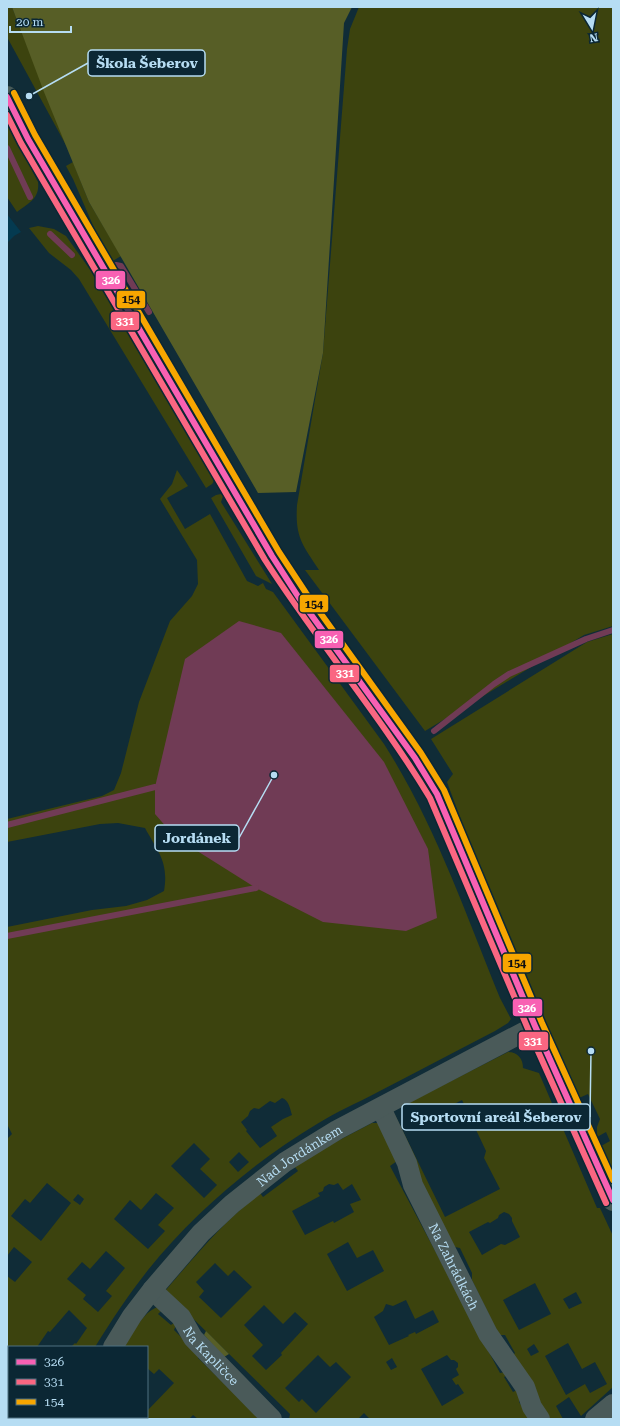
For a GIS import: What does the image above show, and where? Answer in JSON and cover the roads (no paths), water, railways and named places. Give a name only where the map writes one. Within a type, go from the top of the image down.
[{"type":"street","points":[[7,97],[28,139],[272,556],[299,598],[415,758],[437,794],[535,1026],[613,1200]]},
{"type":"street","name":"Nad Jordánkem","points":[[114,1346],[132,1316],[152,1290],[201,1233],[232,1204],[285,1162],[337,1130],[535,1026]]},
{"type":"street","name":"Na Zahrádkách","points":[[381,1108],[407,1163],[412,1185],[488,1334],[525,1387],[533,1410],[540,1419]]},
{"type":"street","name":"Na Kapličce","points":[[152,1290],[181,1317],[193,1338],[272,1419]]},
{"type":"street","points":[[595,1419],[613,1404]]},
{"type":"waterway","points":[[7,148],[30,197]]},
{"type":"waterway","points":[[50,234],[72,255]]},
{"type":"waterway","points":[[116,265],[121,266],[149,312]]},
{"type":"waterway","points":[[434,731],[509,674],[586,639],[613,630]]},
{"type":"waterway","points":[[7,825],[155,787]]},
{"type":"waterway","points":[[7,936],[256,888]]},
{"type":"place","name":"Škola Šeberov","points":[[29,96]]},
{"type":"place","name":"Jordánek","points":[[274,775]]},
{"type":"place","name":"Sportovní areál Šeberov","points":[[591,1051]]}]
